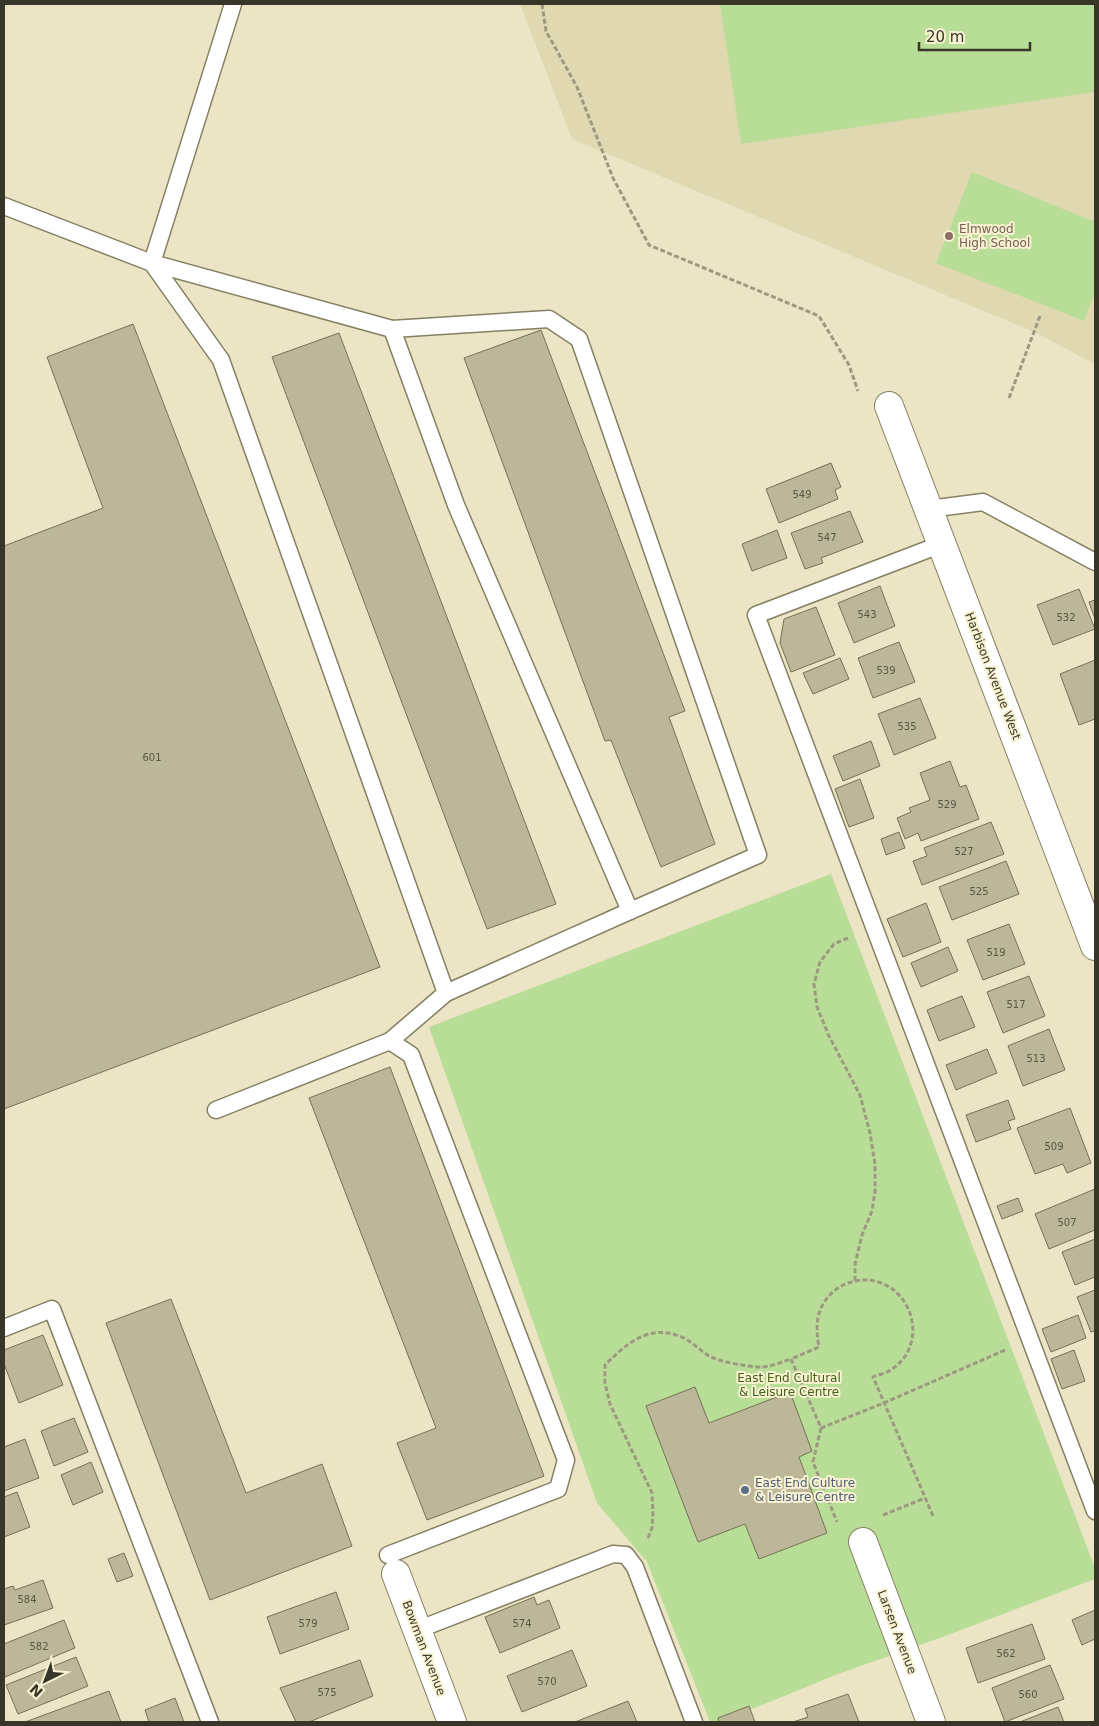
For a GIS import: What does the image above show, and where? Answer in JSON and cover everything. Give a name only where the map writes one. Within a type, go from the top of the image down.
[{"type":"street","name":"Harbison Avenue West","points":[[889,406],[1095,946]]},
{"type":"street","name":"Larsen Avenue","points":[[863,1542],[931,1722]]},
{"type":"street","name":"Bowman Avenue","points":[[392,1564],[452,1722]]},
{"type":"lane","points":[[152,263],[233,4]]},
{"type":"lane","points":[[4,206],[152,263],[392,329],[549,319],[579,338],[758,855],[446,993],[390,1041],[216,1110]]},
{"type":"lane","points":[[152,263],[221,360],[446,993]]},
{"type":"lane","points":[[392,329],[456,505],[630,912]]},
{"type":"lane","points":[[929,510],[983,502],[1095,562]]},
{"type":"lane","points":[[942,544],[756,615],[1095,1511]]},
{"type":"lane","points":[[390,1041],[411,1055],[566,1460],[558,1489],[392,1564]]},
{"type":"lane","points":[[4,1328],[52,1309],[210,1722]]},
{"type":"lane","points":[[417,1630],[614,1554],[626,1555],[635,1567],[694,1722]]},
{"type":"path","points":[[542,4],[546,31],[577,87],[613,178],[649,245],[818,316],[848,365],[859,393]]},
{"type":"path","points":[[1009,398],[1040,316]]},
{"type":"path","points":[[854,1281],[855,1264],[862,1235],[872,1211],[875,1191],[875,1164],[870,1133],[860,1096],[829,1036],[818,1007],[814,984],[820,962],[834,944],[874,926]]},
{"type":"path","points":[[635,1567],[646,1546],[652,1528],[652,1493],[610,1404],[605,1383],[605,1365],[621,1349],[640,1337],[660,1331],[680,1336],[712,1357],[736,1364],[761,1367],[791,1359],[819,1347],[816,1330],[818,1313],[826,1298],[839,1287],[854,1281],[872,1280],[886,1285],[899,1294],[908,1306],[913,1320],[913,1336],[908,1350],[900,1363],[887,1372],[873,1377],[933,1516]]},
{"type":"path","points":[[821,1428],[884,1403],[1030,1339]]},
{"type":"path","points":[[791,1359],[821,1428],[813,1462],[837,1524]]},
{"type":"shaded area","name":"Elmwood High School","points":[[520,4],[1095,4],[1095,364],[1034,332],[572,139]]},
{"type":"green space","points":[[720,4],[1095,4],[1095,92],[741,144]]},
{"type":"green space","points":[[972,172],[1095,222],[1095,292],[1084,321],[936,263]]},
{"type":"green space","name":"East End Cultural & Leisure Centre","points":[[831,874],[1095,1568],[1095,1579],[948,1635],[838,1674],[720,1722],[710,1722],[647,1562],[597,1503],[429,1027]]},
{"type":"building","points":[[133,324],[380,967],[4,1109],[4,546],[103,508],[47,357]]},
{"type":"building","points":[[541,330],[685,711],[669,717],[715,844],[661,867],[611,740],[605,741],[464,358]]},
{"type":"building","points":[[339,333],[556,904],[487,929],[272,357]]},
{"type":"building","points":[[831,463],[841,487],[835,490],[838,499],[779,523],[766,489]]},
{"type":"building","points":[[850,511],[863,542],[821,558],[823,563],[805,569],[791,533]]},
{"type":"building","points":[[777,530],[787,558],[752,571],[742,544]]},
{"type":"building","points":[[880,586],[895,626],[854,643],[838,603]]},
{"type":"building","points":[[1079,589],[1095,629],[1053,645],[1037,605]]},
{"type":"building","points":[[1095,600],[1095,619],[1089,602]]},
{"type":"building","points":[[816,607],[835,655],[791,672],[780,643],[784,619]]},
{"type":"building","points":[[899,642],[915,682],[873,698],[858,658]]},
{"type":"building","points":[[840,658],[849,679],[813,694],[803,673]]},
{"type":"building","points":[[1095,660],[1095,719],[1079,725],[1060,674]]},
{"type":"building","points":[[920,698],[936,738],[894,755],[878,714]]},
{"type":"building","points":[[871,741],[880,766],[843,781],[833,756]]},
{"type":"building","points":[[950,761],[960,787],[966,785],[979,819],[921,841],[918,833],[905,839],[897,818],[911,812],[909,808],[930,800],[920,773]]},
{"type":"building","points":[[860,779],[874,818],[849,827],[835,789]]},
{"type":"building","points":[[991,822],[1004,854],[922,885],[913,861],[927,856],[924,848]]},
{"type":"building","points":[[899,832],[905,848],[886,855],[881,839]]},
{"type":"building","points":[[1006,861],[1019,894],[952,920],[939,887]]},
{"type":"building","points":[[926,903],[941,942],[903,957],[887,919]]},
{"type":"building","points":[[1009,924],[1025,964],[983,980],[967,940]]},
{"type":"building","points":[[948,947],[958,971],[921,987],[911,963]]},
{"type":"building","points":[[1029,976],[1045,1016],[1003,1033],[987,992]]},
{"type":"building","points":[[962,996],[975,1027],[939,1041],[927,1010]]},
{"type":"building","points":[[1049,1029],[1065,1070],[1023,1086],[1008,1046]]},
{"type":"building","points":[[987,1049],[997,1073],[956,1090],[946,1065]]},
{"type":"building","points":[[390,1067],[544,1476],[427,1520],[397,1443],[436,1428],[309,1098]]},
{"type":"building","points":[[1008,1100],[1015,1119],[1008,1121],[1011,1129],[976,1142],[966,1115]]},
{"type":"building","points":[[1070,1108],[1091,1163],[1067,1173],[1063,1164],[1035,1174],[1017,1128]]},
{"type":"building","points":[[1095,1189],[1095,1230],[1049,1249],[1035,1214]]},
{"type":"building","points":[[1018,1198],[1023,1211],[1002,1219],[997,1206]]},
{"type":"building","points":[[1095,1239],[1095,1277],[1075,1285],[1062,1252]]},
{"type":"building","points":[[1095,1290],[1095,1331],[1091,1332],[1077,1297]]},
{"type":"building","points":[[171,1299],[246,1493],[322,1464],[352,1546],[210,1600],[106,1323]]},
{"type":"building","points":[[1078,1315],[1086,1338],[1051,1352],[1042,1329]]},
{"type":"building","points":[[43,1335],[63,1385],[19,1403],[4,1364],[4,1350]]},
{"type":"building","points":[[1074,1350],[1085,1381],[1062,1389],[1051,1359]]},
{"type":"building","name":"East End Culture & Leisure Centre","points":[[695,1387],[709,1423],[790,1392],[812,1451],[799,1457],[827,1533],[759,1559],[745,1524],[698,1542],[646,1406]]},
{"type":"building","points":[[74,1418],[88,1452],[54,1466],[41,1431]]},
{"type":"building","points":[[25,1439],[39,1478],[4,1491],[4,1447]]},
{"type":"building","points":[[91,1462],[103,1492],[73,1505],[61,1475]]},
{"type":"building","points":[[17,1492],[30,1527],[4,1537],[4,1497]]},
{"type":"building","points":[[124,1553],[133,1576],[117,1582],[108,1559]]},
{"type":"building","points":[[43,1580],[53,1608],[4,1625],[4,1589],[13,1586],[15,1590]]},
{"type":"building","points":[[336,1592],[349,1629],[280,1654],[267,1617]]},
{"type":"building","points":[[534,1597],[537,1605],[549,1600],[560,1628],[500,1653],[485,1617]]},
{"type":"building","points":[[1095,1610],[1095,1639],[1082,1645],[1072,1620]]},
{"type":"building","points":[[64,1620],[75,1648],[5,1677],[4,1644]]},
{"type":"building","points":[[1032,1624],[1045,1659],[978,1683],[966,1648]]},
{"type":"building","points":[[572,1650],[587,1686],[522,1712],[507,1676]]},
{"type":"building","points":[[76,1657],[88,1686],[18,1714],[6,1685]]},
{"type":"building","points":[[360,1660],[373,1696],[309,1722],[296,1722],[280,1688]]},
{"type":"building","points":[[1050,1665],[1064,1699],[1005,1722],[992,1688]]},
{"type":"building","points":[[109,1691],[121,1722],[25,1722]]},
{"type":"building","points":[[848,1694],[859,1722],[793,1722],[808,1717],[805,1709]]},
{"type":"building","points":[[175,1698],[184,1722],[149,1722],[145,1710]]},
{"type":"building","points":[[628,1701],[637,1722],[575,1722]]},
{"type":"building","points":[[749,1706],[755,1722],[719,1722],[718,1718]]},
{"type":"building","points":[[1058,1707],[1064,1722],[1020,1722]]},
{"type":"place","name":"Elmwood High School","points":[[949,236]]},
{"type":"place","name":"East End Culture & Leisure Centre","points":[[745,1490]]}]
